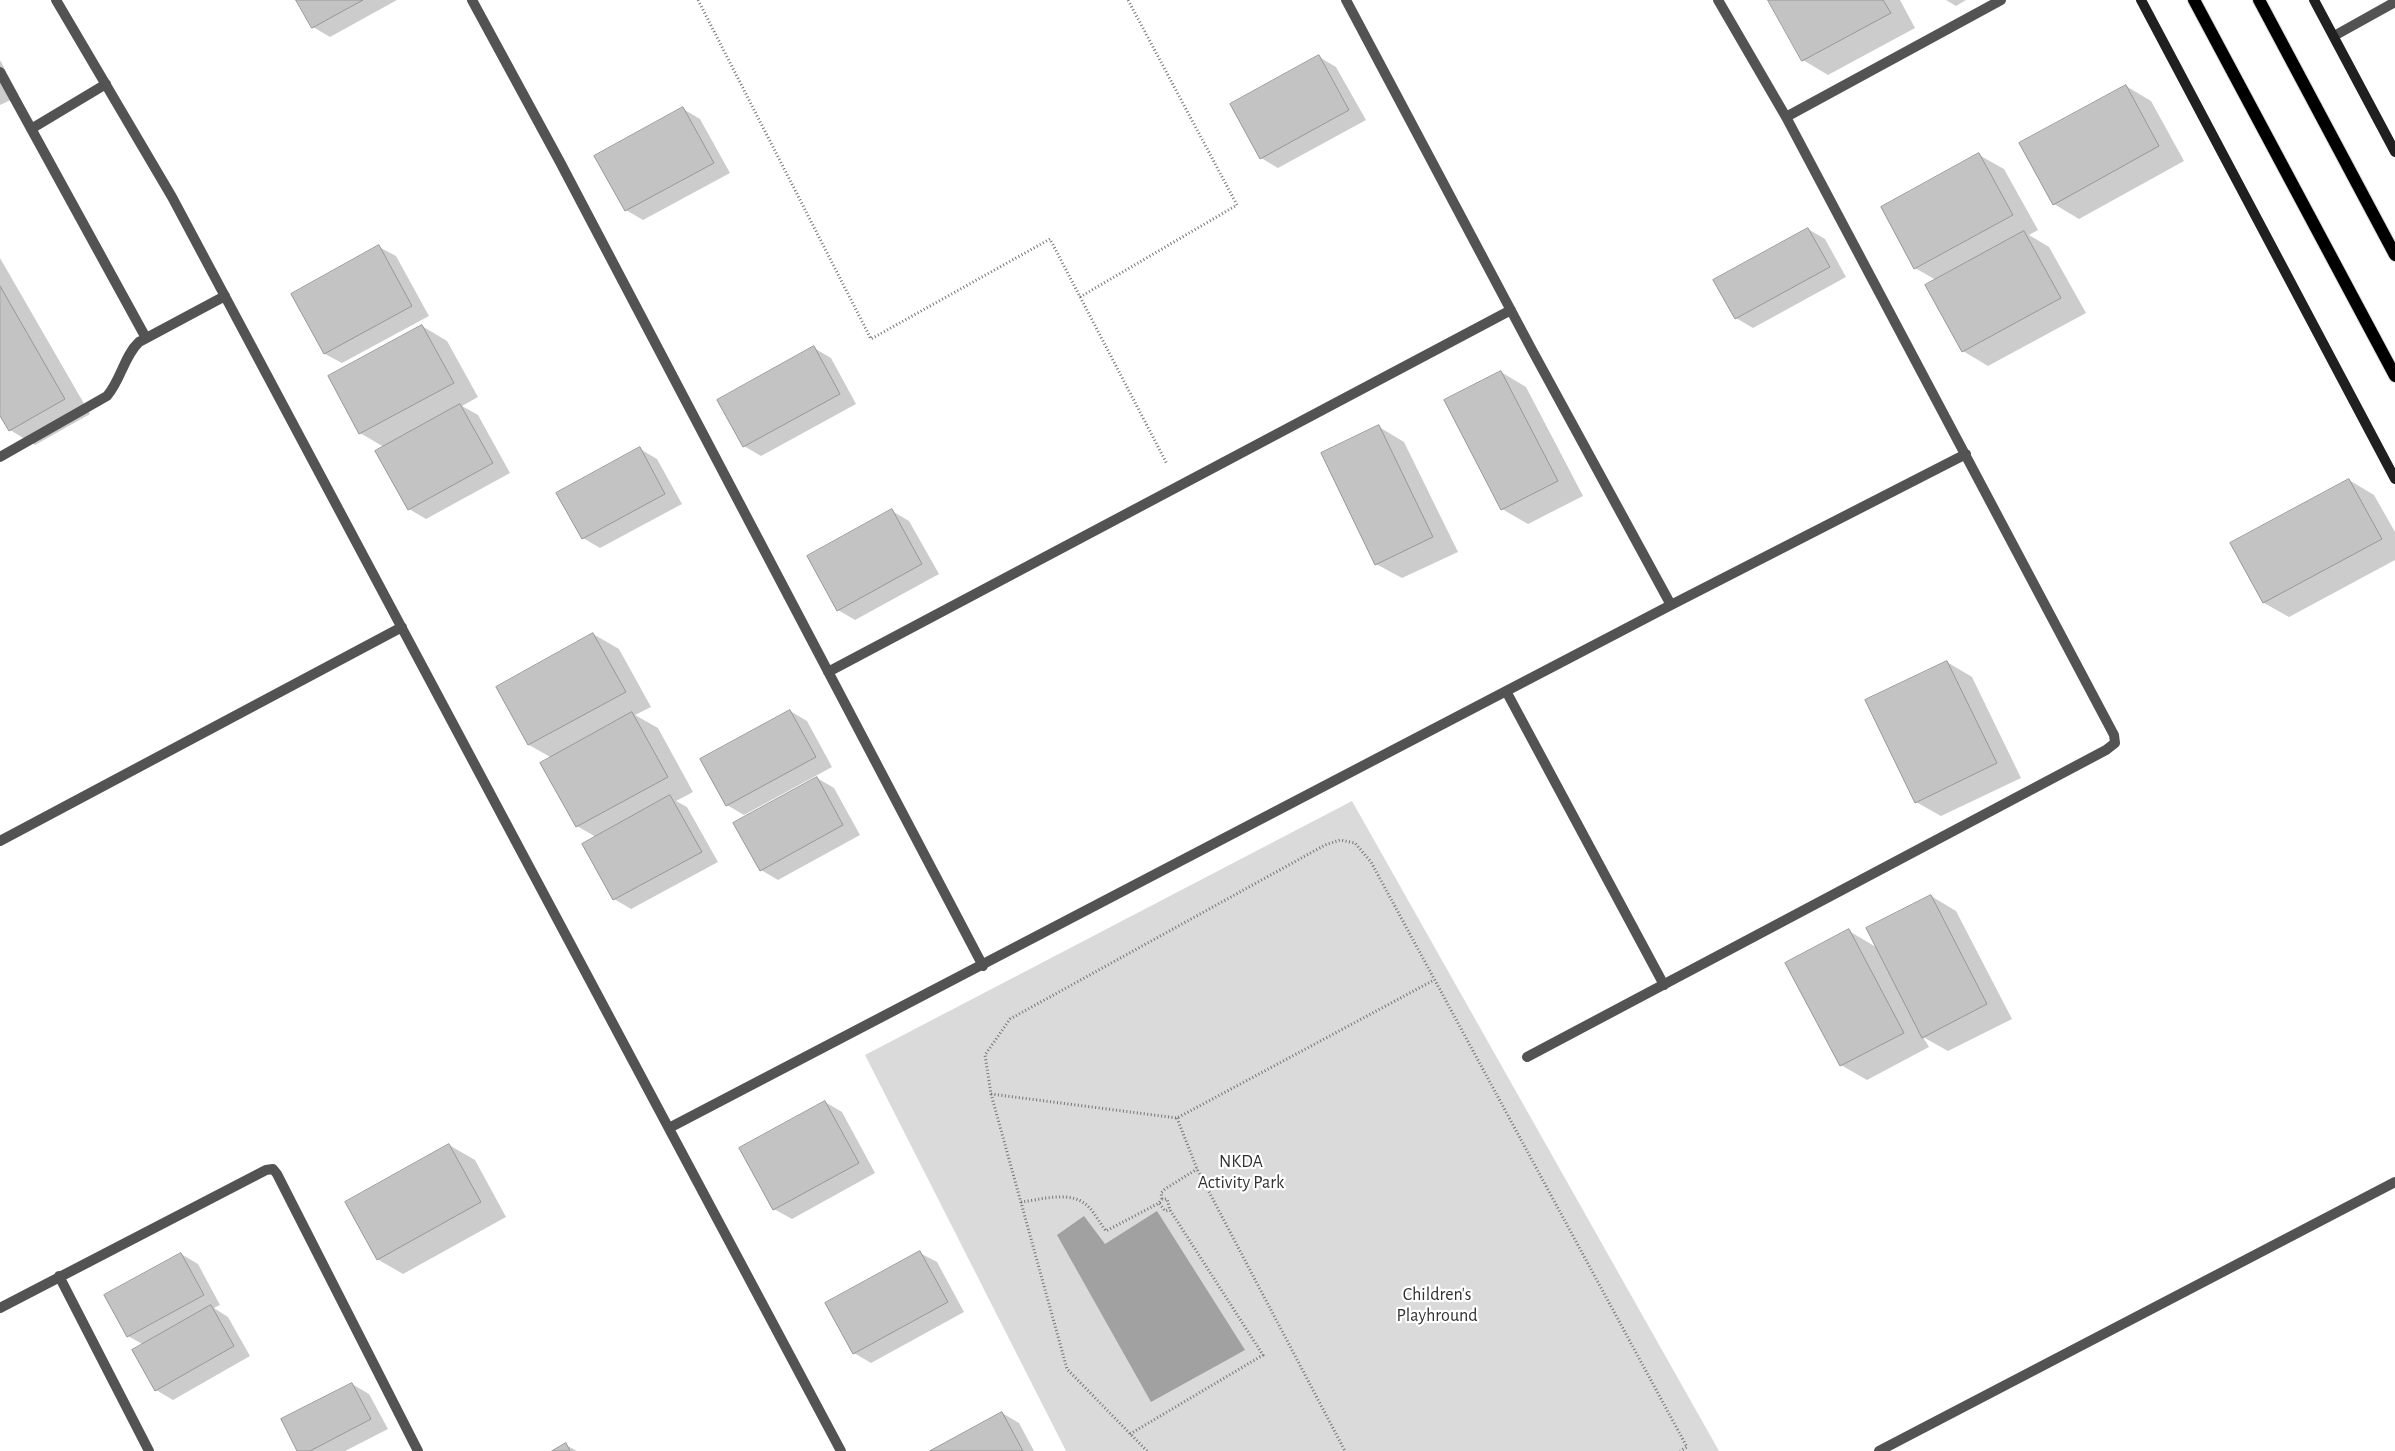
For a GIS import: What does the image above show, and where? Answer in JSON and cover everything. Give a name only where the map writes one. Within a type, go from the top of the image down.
[{"type":"main road","points":[[2194,0],[2395,376]]},
{"type":"main road","points":[[2259,0],[2395,255]]},
{"type":"street","points":[[56,0],[172,197],[841,1451]]},
{"type":"street","points":[[472,0],[560,162],[983,966]]},
{"type":"street","points":[[1346,0],[1670,605]]},
{"type":"street","points":[[1527,1057],[2116,743],[2114,735],[1966,454],[1786,118],[1718,0]]},
{"type":"street","points":[[1786,118],[2001,0]]},
{"type":"street","points":[[2142,0],[2395,479]]},
{"type":"street","points":[[2314,0],[2395,152]]},
{"type":"street","points":[[2334,36],[2395,2]]},
{"type":"street","points":[[0,72],[146,338]]},
{"type":"street","points":[[31,128],[106,84]]},
{"type":"street","points":[[0,457],[108,396],[116,386],[132,348],[146,338],[225,296]]},
{"type":"street","points":[[828,672],[1511,310]]},
{"type":"street","points":[[670,1128],[983,966],[1670,605],[1966,454]]},
{"type":"street","points":[[0,841],[402,627]]},
{"type":"street","points":[[1506,692],[1664,985]]},
{"type":"street","points":[[0,1308],[266,1170],[273,1169],[278,1174],[418,1451]]},
{"type":"street","points":[[1878,1451],[2395,1182]]},
{"type":"street","points":[[59,1276],[149,1451]]},
{"type":"path","points":[[698,0],[871,339],[1050,239],[1178,486]]},
{"type":"path","points":[[1080,297],[1237,205],[1128,0]]},
{"type":"path","points":[[1147,1451],[1067,1369],[992,1094],[985,1055],[1010,1019],[1325,845],[1340,840],[1355,843],[1371,862],[1687,1447],[1680,1451]]},
{"type":"path","points":[[992,1094],[1177,1118],[1434,980]]},
{"type":"path","points":[[1177,1118],[1197,1169],[1346,1451]]},
{"type":"path","points":[[1162,1199],[1161,1193],[1165,1188],[1197,1169]]},
{"type":"path","points":[[1021,1202],[1060,1197],[1075,1199],[1083,1202],[1092,1211],[1106,1231],[1162,1199]]},
{"type":"path","points":[[1130,1434],[1263,1355],[1170,1210],[1167,1199],[1162,1199]]},
{"type":"path","points":[[1158,1203],[1165,1211],[1170,1210]]},
{"type":"green space","name":"NKDA Activity Park","points":[[1352,801],[1719,1451],[1066,1451],[865,1055]]},
{"type":"shaded area","points":[[1157,1211],[1245,1350],[1151,1402],[1057,1235],[1084,1216],[1105,1244]]},
{"type":"building","points":[[296,0],[363,0],[312,28]]},
{"type":"building","points":[[1768,0],[1883,0],[1891,13],[1802,61]]},
{"type":"building","points":[[1319,55],[1349,110],[1260,159],[1230,104]]},
{"type":"building","points":[[2126,85],[2159,146],[2053,205],[2019,143]]},
{"type":"building","points":[[683,107],[714,163],[625,211],[594,156]]},
{"type":"building","points":[[1979,153],[2013,215],[1914,269],[1881,207]]},
{"type":"building","points":[[1808,228],[1830,267],[1735,319],[1713,280]]},
{"type":"building","points":[[2024,231],[2061,298],[1962,352],[1925,285]]},
{"type":"building","points":[[379,245],[412,306],[324,354],[291,294]]},
{"type":"building","points":[[0,286],[65,399],[9,431],[0,416]]},
{"type":"building","points":[[422,325],[454,383],[359,434],[328,376]]},
{"type":"building","points":[[814,346],[840,394],[743,447],[717,400]]},
{"type":"building","points":[[1501,371],[1558,481],[1501,510],[1444,400]]},
{"type":"building","points":[[460,404],[493,463],[408,510],[375,451]]},
{"type":"building","points":[[1379,425],[1433,537],[1375,565],[1321,453]]},
{"type":"building","points":[[640,447],[665,494],[582,539],[556,493]]},
{"type":"building","points":[[2349,479],[2382,539],[2263,603],[2230,543]]},
{"type":"building","points":[[892,509],[922,564],[837,611],[807,556]]},
{"type":"building","points":[[593,633],[626,692],[528,745],[496,687]]},
{"type":"building","points":[[1947,661],[1997,763],[1915,803],[1865,700]]},
{"type":"building","points":[[790,710],[816,757],[726,806],[700,759]]},
{"type":"building","points":[[632,712],[668,777],[576,827],[540,763]]},
{"type":"building","points":[[817,777],[843,825],[760,871],[733,823]]},
{"type":"building","points":[[670,795],[702,852],[613,900],[582,844]]},
{"type":"building","points":[[1931,895],[1987,1004],[1922,1038],[1866,928]]},
{"type":"building","points":[[1849,929],[1904,1033],[1840,1066],[1785,963]]},
{"type":"building","points":[[825,1101],[859,1163],[773,1210],[739,1148]]},
{"type":"building","points":[[449,1144],[481,1202],[377,1260],[345,1202]]},
{"type":"building","points":[[920,1251],[948,1302],[853,1354],[825,1303]]},
{"type":"building","points":[[181,1253],[204,1295],[127,1337],[104,1295]]},
{"type":"building","points":[[211,1305],[234,1346],[155,1391],[132,1350]]},
{"type":"building","points":[[352,1383],[371,1419],[310,1451],[297,1451],[281,1419]]},
{"type":"building","points":[[1002,1412],[1023,1451],[930,1451]]},
{"type":"building","points":[[566,1443],[570,1451],[552,1451]]},
{"type":"park label","name":"Children's Playhround","points":[[1437,1305]]}]
